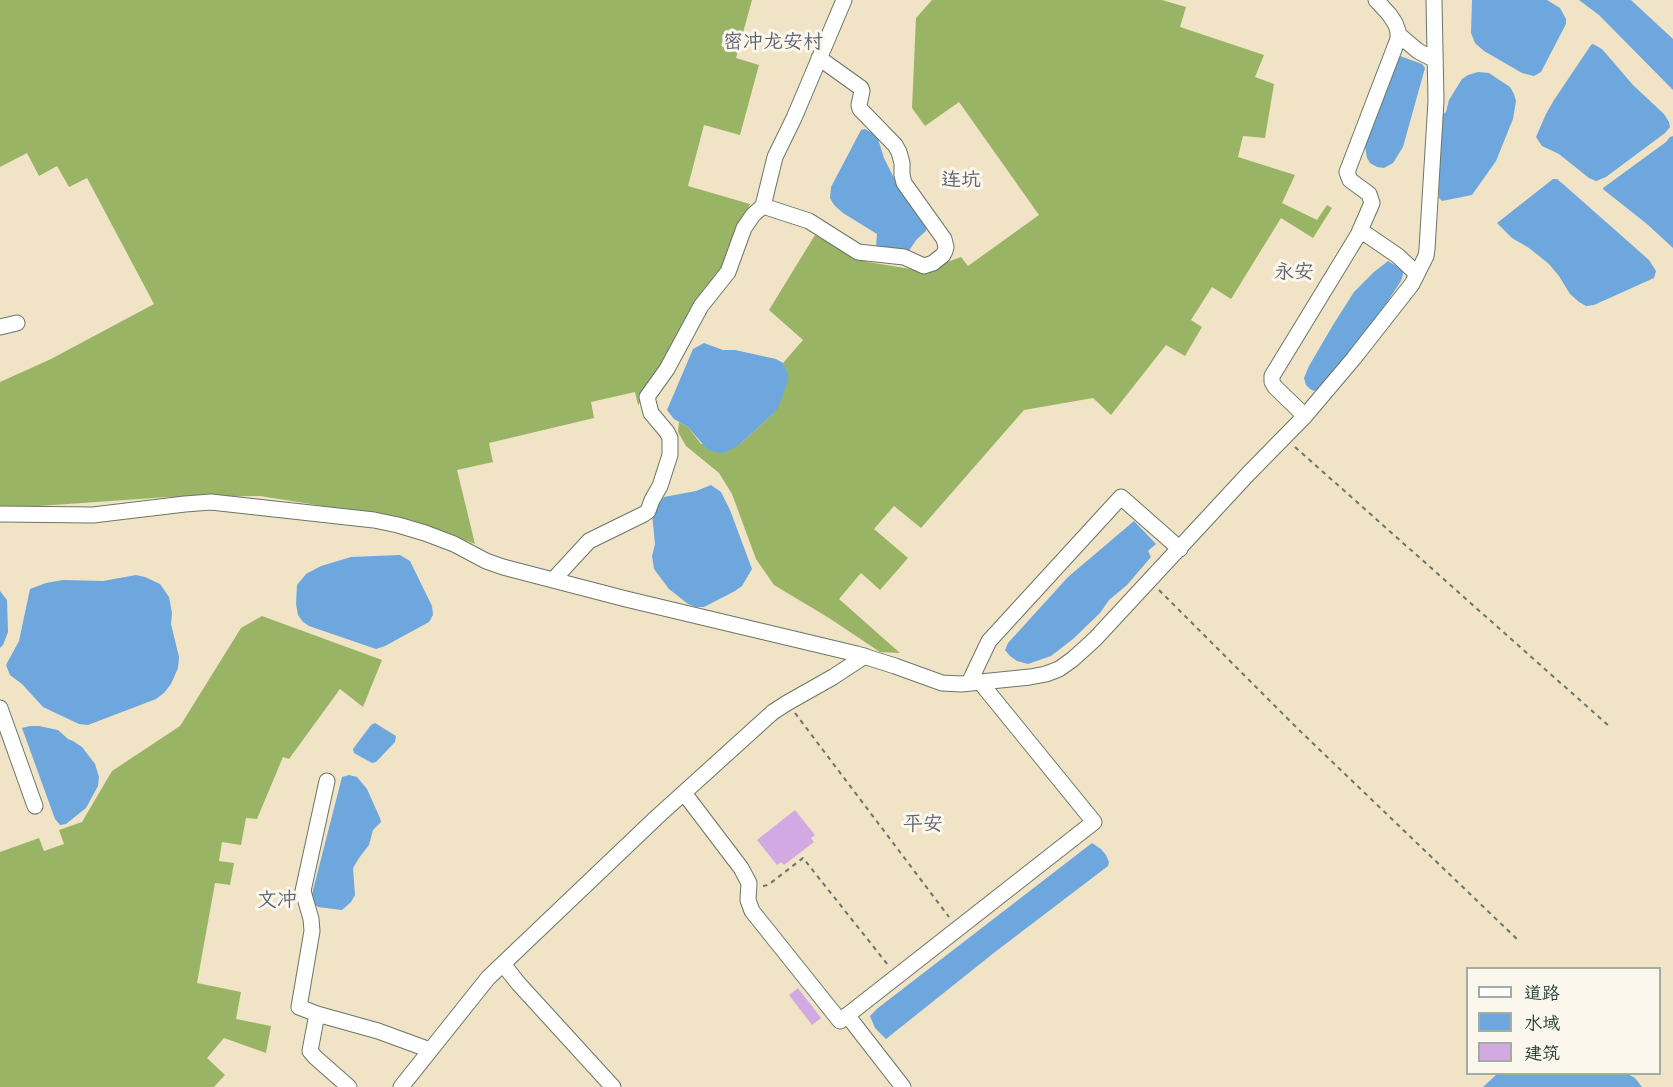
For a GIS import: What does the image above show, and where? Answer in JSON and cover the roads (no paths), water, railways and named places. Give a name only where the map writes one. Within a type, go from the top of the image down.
[{"type":"street","points":[[554,580],[589,541],[648,511],[660,486],[671,446],[670,435],[651,413],[647,397],[667,369],[701,306],[728,272],[744,228],[753,214],[763,206],[775,157],[844,0]]},
{"type":"street","points":[[1376,0],[1389,14],[1399,35],[1418,51],[1435,60]]},
{"type":"street","points":[[0,514],[93,515],[203,502],[263,507],[398,525],[454,544],[486,561],[554,580],[865,656],[942,683],[975,683],[1046,674],[1059,669],[1073,659],[1095,639],[1305,416],[1412,284],[1426,256],[1427,249],[1436,101],[1434,0]]},
{"type":"street","points":[[1305,416],[1275,387],[1272,376],[1360,230],[1372,203],[1366,191],[1350,180],[1347,172],[1399,35]]},
{"type":"street","points":[[763,206],[809,221],[858,252],[904,257],[924,266],[933,263],[945,251],[944,239],[906,186],[902,175],[902,163],[895,145],[860,109],[861,88],[819,58]]},
{"type":"street","points":[[1360,230],[1398,256],[1417,274]]},
{"type":"street","points":[[0,327],[17,323]]},
{"type":"street","points":[[975,683],[988,641],[1121,497],[1180,549]]},
{"type":"street","points":[[400,1087],[488,978],[684,793],[773,712],[865,656]]},
{"type":"street","points":[[684,793],[741,868],[749,883],[748,900],[752,911],[840,1021],[1094,822],[975,683]]},
{"type":"street","points":[[0,708],[36,806]]},
{"type":"street","points":[[327,781],[303,891],[312,931],[299,1007],[378,1031],[430,1050]]},
{"type":"street","points":[[503,964],[613,1087]]},
{"type":"street","points":[[317,1014],[310,1051],[349,1087]]},
{"type":"street","points":[[847,1015],[903,1087]]},
{"type":"water","points":[[1472,0],[1547,0],[1560,8],[1566,24],[1541,72],[1534,76],[1522,73],[1484,51],[1475,43],[1471,33]]},
{"type":"water","points":[[1579,0],[1631,0],[1673,39],[1673,90],[1599,15]]},
{"type":"water","points":[[1593,44],[1602,49],[1633,85],[1664,114],[1670,127],[1606,177],[1596,181],[1559,154],[1542,146],[1536,137],[1554,100]]},
{"type":"water","points":[[1400,56],[1422,64],[1425,68],[1403,147],[1393,163],[1384,168],[1377,167],[1367,158],[1365,146],[1377,107]]},
{"type":"water","points":[[1478,72],[1489,73],[1510,87],[1516,101],[1513,119],[1496,161],[1472,195],[1442,201],[1439,198],[1440,117],[1446,112],[1449,100],[1462,79]]},
{"type":"water","points":[[865,129],[878,139],[893,176],[927,225],[926,231],[908,252],[876,247],[877,234],[843,213],[830,198],[831,187],[861,130]]},
{"type":"water","points":[[1673,136],[1673,248],[1603,188]]},
{"type":"water","points":[[1553,179],[1563,184],[1649,260],[1656,271],[1654,278],[1594,305],[1586,306],[1570,294],[1549,264],[1512,238],[1497,223]]},
{"type":"water","points":[[1388,261],[1403,270],[1401,281],[1370,328],[1318,389],[1314,391],[1310,389],[1304,378],[1333,325],[1354,292]]},
{"type":"water","points":[[704,343],[723,350],[735,350],[776,359],[783,363],[788,373],[788,381],[778,408],[741,443],[723,453],[707,449],[688,427],[674,419],[667,410],[693,349]]},
{"type":"water","points":[[711,485],[721,492],[730,510],[752,569],[742,586],[735,591],[704,607],[696,607],[688,604],[669,589],[654,569],[652,556],[655,544],[652,513],[664,497],[696,491]]},
{"type":"water","points":[[1134,521],[1156,544],[1148,551],[1151,557],[1127,585],[1109,600],[1100,613],[1073,639],[1051,656],[1028,664],[1010,656],[1005,650],[1008,643],[1068,577]]},
{"type":"water","points":[[400,555],[410,561],[432,606],[433,615],[429,622],[376,649],[309,626],[298,615],[297,585],[306,574],[321,566],[351,557]]},
{"type":"water","points":[[136,575],[160,584],[169,597],[172,613],[171,624],[179,657],[178,668],[171,684],[156,699],[88,725],[79,724],[43,707],[22,684],[10,675],[6,665],[19,641],[30,589],[63,580],[103,581]]},
{"type":"water","points":[[0,591],[7,600],[8,632],[0,648]]},
{"type":"water","points":[[375,723],[396,736],[395,742],[376,762],[372,763],[354,753],[353,749]]},
{"type":"water","points":[[30,726],[58,730],[82,747],[95,764],[99,777],[98,786],[86,808],[66,824],[60,825],[55,819],[22,728]]},
{"type":"water","points":[[349,775],[357,777],[367,789],[381,822],[373,830],[369,845],[353,868],[355,895],[351,902],[342,910],[318,907],[311,898],[342,777]]},
{"type":"water","points":[[1092,843],[1106,855],[1108,866],[886,1039],[875,1028],[870,1016],[878,1008]]},
{"type":"water","points":[[1496,1075],[1630,1075],[1642,1087],[1483,1087]]},
{"type":"district","name":"密冲龙安村","points":[[773,43]]},
{"type":"district","name":"连坑","points":[[961,181]]},
{"type":"district","name":"永安","points":[[1294,273]]},
{"type":"district","name":"平安","points":[[923,825]]},
{"type":"district","name":"文冲","points":[[277,901]]}]
